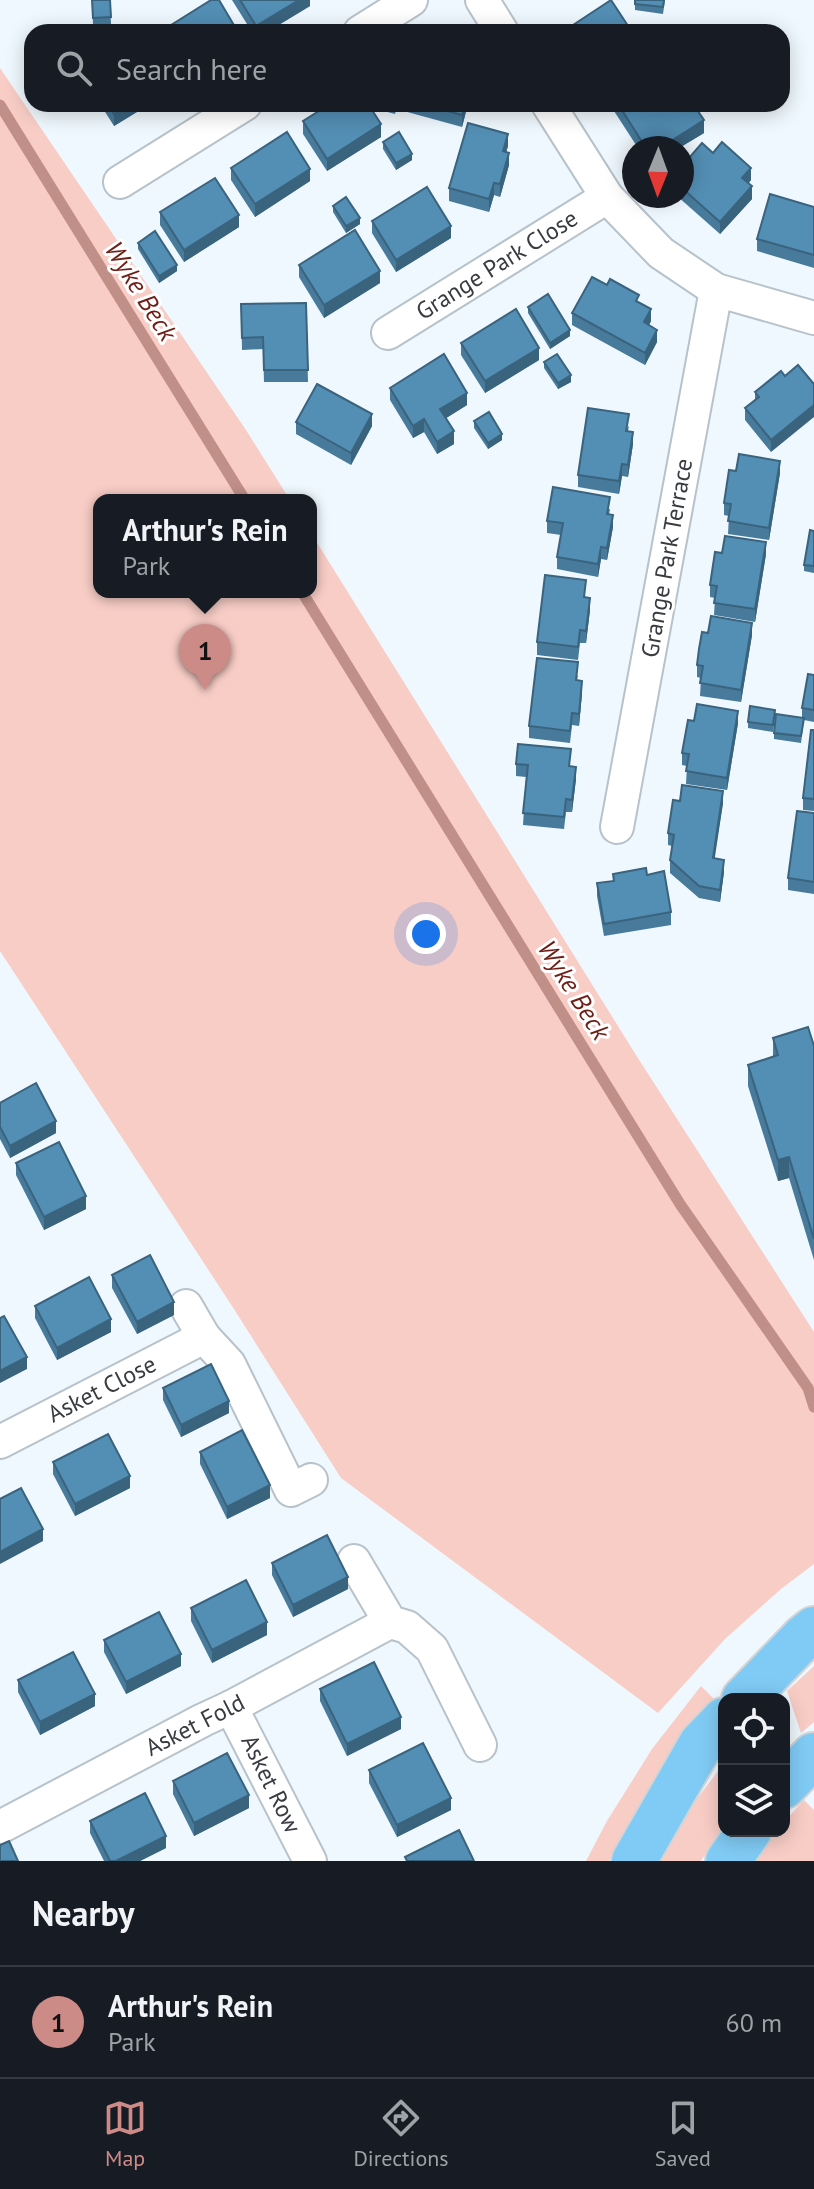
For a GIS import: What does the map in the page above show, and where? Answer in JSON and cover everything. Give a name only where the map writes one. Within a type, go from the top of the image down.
[{"type":"main road","points":[[750,1693],[814,1629]]},
{"type":"main road","points":[[634,1861],[701,1744],[718,1726]]},
{"type":"main road","points":[[790,1780],[814,1755]]},
{"type":"main road","points":[[728,1861],[745,1837]]},
{"type":"street","points":[[373,24],[411,0]]},
{"type":"street","points":[[482,0],[497,24]]},
{"type":"street","points":[[120,182],[232,112]]},
{"type":"street","points":[[553,112],[607,197],[661,253],[716,290],[814,318]]},
{"type":"street","name":"Grange Park Close","points":[[388,333],[607,197]]},
{"type":"street","name":"Grange Park Terrace","points":[[617,827],[716,290]]},
{"type":"street","points":[[186,1306],[204,1337],[229,1364],[291,1490],[311,1480]]},
{"type":"street","name":"Asket Close","points":[[0,1442],[204,1337]]},
{"type":"street","points":[[354,1561],[390,1622],[407,1627],[432,1649],[480,1745]]},
{"type":"street","name":"Asket Fold","points":[[0,1827],[390,1622]]},
{"type":"street","name":"Asket Row","points":[[231,1707],[310,1861]]},
{"type":"shaded area","points":[[0,68],[24,103],[24,112],[30,112],[286,494],[93,494],[93,598],[317,598],[317,543],[636,1055],[814,1332],[814,1564],[725,1639],[658,1713],[341,1478],[0,951]]},
{"type":"shaded area","points":[[814,1666],[814,1722],[801,1733],[790,1693],[787,1691]]},
{"type":"shaded area","points":[[701,1686],[715,1700],[658,1778],[609,1861],[586,1861],[652,1749]]},
{"type":"shaded area","points":[[718,1771],[718,1834],[701,1861],[658,1861],[687,1812]]},
{"type":"shaded area","points":[[804,1800],[814,1810],[814,1861],[757,1861],[772,1837],[790,1837],[790,1815]]},
{"type":"building","points":[[92,0],[110,0],[111,17],[93,18]]},
{"type":"building","points":[[211,0],[219,0],[233,24],[173,24]]},
{"type":"building","points":[[240,0],[299,0],[259,24],[255,24]]},
{"type":"building","points":[[611,0],[627,24],[575,24]]},
{"type":"building","points":[[635,0],[664,0],[663,7],[635,4]]},
{"type":"building","points":[[317,112],[373,112],[381,124],[327,159],[303,121]]},
{"type":"building","points":[[623,112],[698,112],[704,120],[679,136],[638,136]]},
{"type":"building","points":[[468,123],[508,134],[503,151],[509,153],[500,184],[494,183],[489,199],[449,188]]},
{"type":"building","points":[[287,132],[310,169],[255,204],[231,168]]},
{"type":"building","points":[[399,132],[412,154],[396,163],[383,142]]},
{"type":"building","points":[[722,142],[751,168],[742,178],[752,186],[720,222],[694,199],[694,152],[702,143],[713,153]]},
{"type":"building","points":[[215,178],[239,215],[184,250],[160,212]]},
{"type":"building","points":[[427,187],[451,226],[396,260],[372,221]]},
{"type":"building","points":[[770,194],[814,207],[814,255],[757,239]]},
{"type":"building","points":[[346,197],[360,218],[346,226],[333,206]]},
{"type":"building","points":[[355,230],[380,271],[324,305],[299,265]]},
{"type":"building","points":[[155,231],[177,265],[159,276],[138,243]]},
{"type":"building","points":[[592,277],[607,285],[610,279],[639,295],[636,301],[651,309],[644,322],[657,330],[645,353],[572,313]]},
{"type":"building","points":[[548,294],[570,330],[550,343],[528,307]]},
{"type":"building","points":[[306,303],[308,370],[264,370],[263,337],[242,338],[241,304]]},
{"type":"building","points":[[516,309],[539,348],[485,381],[461,343]]},
{"type":"building","points":[[444,354],[467,393],[440,409],[454,431],[437,442],[424,419],[413,426],[390,388]]},
{"type":"building","points":[[557,354],[571,375],[558,383],[544,362]]},
{"type":"building","points":[[798,365],[814,384],[814,405],[771,440],[745,408],[759,397],[755,392],[781,371],[785,376]]},
{"type":"building","points":[[317,384],[372,414],[351,453],[296,422]]},
{"type":"building","points":[[588,408],[629,414],[626,431],[633,432],[628,465],[622,464],[619,481],[578,475]]},
{"type":"building","points":[[489,412],[502,434],[488,443],[474,421]]},
{"type":"building","points":[[739,454],[780,461],[769,528],[728,521],[731,504],[724,503],[729,470],[736,471]]},
{"type":"building","points":[[553,487],[610,497],[607,514],[613,515],[607,548],[601,547],[598,564],[557,557],[563,523],[547,521]]},
{"type":"building","points":[[810,530],[814,531],[814,566],[804,565]]},
{"type":"building","points":[[725,536],[766,542],[755,609],[714,603],[717,586],[710,585],[715,552],[722,553]]},
{"type":"building","points":[[545,575],[586,580],[584,597],[590,598],[586,631],[580,630],[578,647],[537,642]]},
{"type":"building","points":[[711,616],[752,623],[741,690],[700,683],[703,666],[697,665],[699,649],[702,632],[708,633]]},
{"type":"building","points":[[537,658],[578,662],[576,680],[582,681],[579,714],[572,713],[570,731],[529,726]]},
{"type":"building","points":[[808,674],[814,675],[814,710],[802,708]]},
{"type":"building","points":[[697,704],[738,711],[727,778],[686,771],[689,754],[682,753],[688,720],[694,721]]},
{"type":"building","points":[[750,706],[775,710],[773,725],[748,722]]},
{"type":"building","points":[[776,714],[804,718],[801,736],[774,733]]},
{"type":"building","points":[[811,730],[814,730],[814,799],[803,798]]},
{"type":"building","points":[[518,744],[571,749],[569,766],[576,767],[572,800],[566,799],[564,817],[523,813],[528,765],[516,764]]},
{"type":"building","points":[[682,785],[723,791],[713,858],[724,860],[720,890],[699,886],[670,860],[674,835],[668,833],[673,800],[680,801]]},
{"type":"building","points":[[797,811],[814,813],[814,882],[788,878]]},
{"type":"building","points":[[646,868],[647,875],[664,871],[671,912],[604,924],[597,883],[614,881],[613,874]]},
{"type":"building","points":[[808,1027],[814,1046],[814,1239],[789,1157],[778,1160],[748,1065],[778,1055],[773,1038]]},
{"type":"building","points":[[36,1083],[56,1121],[10,1146],[0,1127],[0,1103]]},
{"type":"building","points":[[59,1142],[86,1196],[44,1217],[16,1163]]},
{"type":"building","points":[[150,1255],[174,1302],[137,1322],[112,1275]]},
{"type":"building","points":[[89,1277],[111,1319],[57,1348],[35,1306]]},
{"type":"building","points":[[4,1316],[27,1357],[0,1371],[0,1318]]},
{"type":"building","points":[[211,1364],[229,1401],[181,1425],[163,1388]]},
{"type":"building","points":[[242,1430],[270,1485],[227,1507],[200,1452]]},
{"type":"building","points":[[108,1434],[130,1476],[75,1504],[53,1462]]},
{"type":"building","points":[[21,1488],[43,1529],[0,1552],[0,1499]]},
{"type":"building","points":[[327,1535],[348,1577],[293,1605],[272,1563]]},
{"type":"building","points":[[246,1580],[267,1622],[212,1650],[191,1608]]},
{"type":"building","points":[[159,1612],[181,1654],[126,1682],[104,1640]]},
{"type":"building","points":[[73,1652],[95,1694],[40,1722],[18,1680]]},
{"type":"building","points":[[374,1662],[401,1717],[347,1744],[320,1689]]},
{"type":"building","points":[[423,1743],[451,1798],[397,1825],[369,1770]]},
{"type":"building","points":[[227,1753],[249,1795],[194,1823],[173,1781]]},
{"type":"building","points":[[145,1793],[166,1836],[116,1861],[110,1861],[90,1821]]},
{"type":"building","points":[[459,1830],[474,1861],[407,1861],[405,1857]]},
{"type":"building","points":[[9,1841],[18,1861],[0,1861],[0,1845]]},
{"type":"waterway","name":"Wyke Beck","points":[[0,105],[241,494]]},
{"type":"waterway","name":"Wyke Beck","points":[[306,598],[680,1204],[808,1388],[814,1407]]},
{"type":"place","name":"Arthur's Rein","points":[[205,690]]}]
